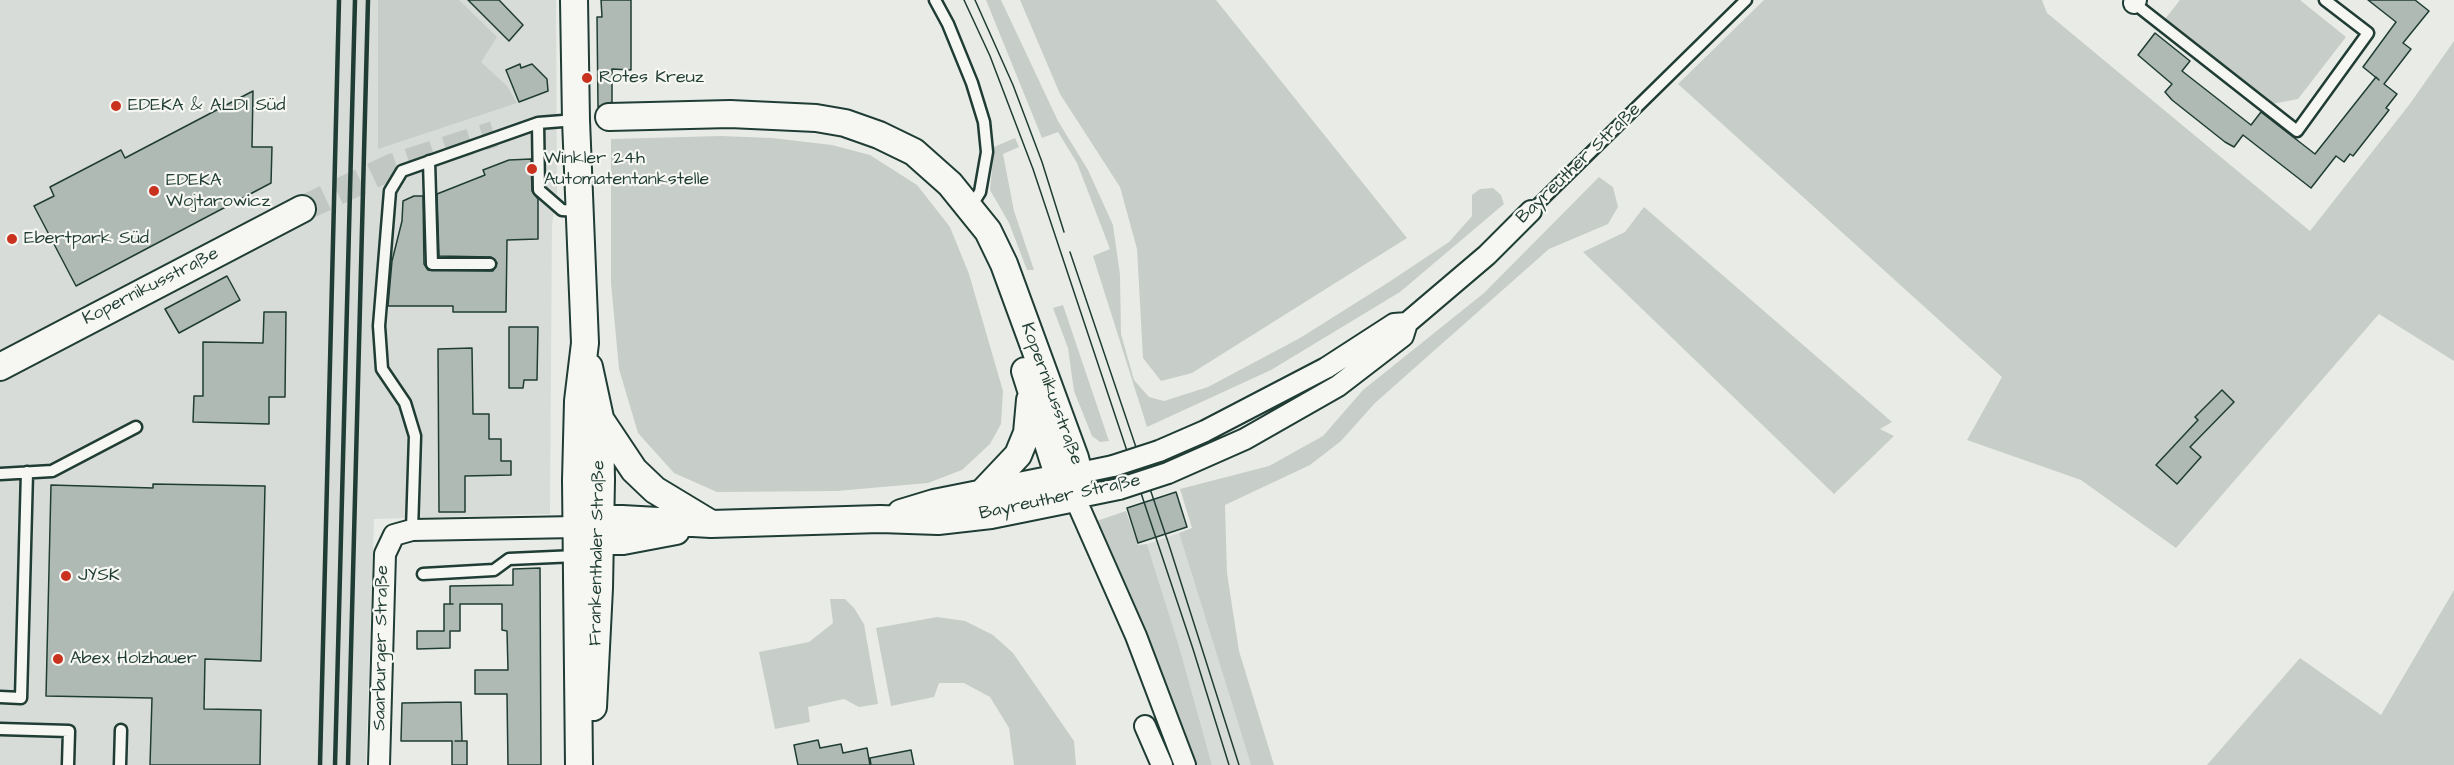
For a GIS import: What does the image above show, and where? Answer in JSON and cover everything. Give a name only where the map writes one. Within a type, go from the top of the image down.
[{"type":"street","name":"Frankenthaler Straße","points":[[574,0],[576,120],[585,343],[600,418],[600,530],[591,765]]},
{"type":"street","name":"Kopernikusstraße","points":[[609,117],[730,114],[787,116],[845,123],[879,135],[914,152],[950,184],[988,231],[1004,264],[1071,483]]},
{"type":"street","name":"Kopernikusstraße","points":[[0,367],[302,209]]},
{"type":"street","name":"Kopernikusstraße","points":[[970,209],[1031,388],[1071,483]]},
{"type":"street","name":"Bayreuther Straße","points":[[880,519],[983,492],[1071,483],[1119,489],[1168,473],[1245,439],[1338,386],[1403,336],[1407,323],[1486,255],[1531,211]]},
{"type":"street","name":"Bayreuther Straße","points":[[600,530],[639,519],[711,524],[880,519],[938,521],[991,515],[1113,466],[1159,451],[1205,431],[1308,377],[1394,324],[1407,323]]},
{"type":"street","name":"Frankenthaler Straße","points":[[579,765],[576,527],[578,401],[585,343]]},
{"type":"street","points":[[983,492],[1018,455],[1026,433],[1031,388]]},
{"type":"street","points":[[600,418],[634,470],[655,490],[711,524]]},
{"type":"street","points":[[1071,483],[1136,636],[1185,765]]},
{"type":"street","points":[[412,530],[576,527],[600,530]]},
{"type":"street","name":"Saarburger Straße","points":[[379,765],[385,554],[394,535],[412,530]]},
{"type":"street","points":[[1145,726],[1161,765]]},
{"type":"lane","points":[[935,0],[948,24],[972,83],[984,122],[987,152],[980,192],[970,209]]},
{"type":"lane","name":"Bayreuther Straße","points":[[1531,211],[1746,0]]},
{"type":"lane","points":[[2135,2],[2297,131],[2368,33],[2325,0]]},
{"type":"lane","points":[[412,530],[415,436],[405,403],[382,369],[379,326],[390,191],[402,171],[538,123],[576,120]]},
{"type":"lane","points":[[538,123],[539,190],[562,210],[579,211]]},
{"type":"lane","points":[[429,161],[432,264],[490,264]]},
{"type":"lane","points":[[0,474],[52,471],[136,427]]},
{"type":"lane","points":[[0,697],[21,698],[27,472]]},
{"type":"lane","points":[[423,574],[494,570],[509,559],[576,556]]},
{"type":"lane","points":[[0,729],[69,731],[68,765]]},
{"type":"lane","points":[[120,765],[121,730]]},
{"type":"shaded area","points":[[0,0],[556,0],[557,191],[552,225],[550,514],[374,519],[366,765],[0,765]]},
{"type":"shaded area","points":[[378,0],[459,0],[497,37],[481,62],[507,86],[517,103],[378,149]]},
{"type":"shaded area","points":[[986,0],[1001,0],[1058,121],[1088,170],[1113,225],[1120,275],[1121,334],[1134,380],[1149,397],[1164,401],[1208,387],[1300,338],[1449,242],[1472,216],[1472,195],[1480,189],[1493,188],[1501,195],[1504,204],[1400,292],[1271,370],[1147,427],[1093,256],[1110,249],[1077,163],[1058,132],[1042,138]]},
{"type":"shaded area","points":[[1020,0],[1216,0],[1407,238],[1192,373],[1161,381],[1143,358],[1137,249],[1120,187],[1060,94]]},
{"type":"shaded area","points":[[1764,0],[2042,0],[2047,13],[2310,231],[2409,105],[2454,41],[2454,361],[2379,314],[2176,548],[2081,480],[1967,440],[2002,377],[1678,84]]},
{"type":"shaded area","points":[[2180,0],[2300,0],[2346,37],[2298,99],[2272,104],[2165,19]]},
{"type":"shaded area","points":[[721,136],[772,138],[832,145],[870,155],[917,185],[950,227],[969,274],[1003,391],[1001,424],[990,444],[962,470],[928,483],[837,491],[717,492],[674,473],[638,433],[619,369],[611,283],[611,139]]},
{"type":"shaded area","points":[[1015,138],[1019,147],[1003,154],[1014,211],[1034,270],[1027,270],[1009,223],[990,190],[994,147]]},
{"type":"shaded area","points":[[1599,177],[1613,187],[1618,207],[1608,224],[1549,249],[1375,403],[1341,441],[1310,465],[1225,505],[1227,573],[1239,651],[1274,765],[1251,765],[1179,533],[1192,528],[1180,489],[1269,466],[1323,436],[1363,390],[1484,293]]},
{"type":"shaded area","points":[[1644,207],[1892,422],[1880,429],[1894,436],[1834,494],[1583,252],[1625,232]]},
{"type":"shaded area","points":[[1063,305],[1109,441],[1100,442],[1092,436],[1074,391],[1068,348],[1053,308]]},
{"type":"shaded area","points":[[1126,511],[1138,545],[1147,544],[1179,646],[1212,765],[1176,765],[1132,640],[1079,527]]},
{"type":"shaded area","points":[[1179,533],[1251,765],[1212,765],[1179,646],[1147,544]]},
{"type":"shaded area","points":[[2454,590],[2454,765],[2207,765],[2300,658],[2381,715]]},
{"type":"shaded area","points":[[830,599],[845,599],[864,624],[878,704],[859,707],[844,699],[808,707],[810,722],[775,729],[759,652],[809,642],[833,623]]},
{"type":"shaded area","points":[[937,617],[965,621],[993,635],[1013,653],[1074,741],[1076,765],[1014,765],[1009,728],[990,697],[964,683],[939,683],[934,697],[891,706],[876,628]]},
{"type":"building","points":[[468,0],[499,0],[523,25],[509,41]]},
{"type":"building","points":[[601,0],[631,0],[631,70],[612,69],[612,102],[598,107],[597,17],[602,17]]},
{"type":"building","points":[[2368,0],[2415,0],[2429,11],[2403,43],[2411,49],[2384,84],[2397,94],[2386,108],[2389,110],[2353,156],[2350,154],[2344,162],[2336,156],[2311,188],[2243,135],[2234,147],[2225,142],[2172,100],[2165,92],[2172,84],[2138,55],[2155,33],[2190,61],[2182,71],[2251,125],[2261,112],[2315,154],[2376,77],[2363,67],[2396,22]]},
{"type":"building","points":[[520,64],[521,68],[532,64],[547,79],[548,91],[519,102],[506,70]]},
{"type":"building","name":"EDEKA Wojtarowicz","points":[[253,91],[252,147],[272,147],[271,183],[76,286],[34,206],[54,196],[50,187],[121,150],[125,158]]},
{"type":"building","points":[[531,159],[532,191],[538,199],[538,239],[507,240],[506,312],[453,312],[453,306],[388,306],[392,261],[402,221],[403,201],[414,196],[423,196],[424,264],[428,270],[493,271],[497,263],[491,257],[439,256],[437,194],[485,175],[483,170],[509,160]]},
{"type":"building","points":[[227,276],[240,300],[179,333],[165,309]]},
{"type":"building","points":[[264,312],[286,312],[285,397],[269,397],[269,424],[193,422],[194,396],[203,396],[203,342],[263,343]]},
{"type":"building","points":[[509,327],[538,327],[537,380],[524,380],[523,388],[509,388]]},
{"type":"building","points":[[472,348],[473,414],[489,414],[489,439],[501,439],[501,461],[511,461],[511,475],[465,476],[465,512],[439,512],[438,349]]},
{"type":"building","points":[[2222,390],[2234,402],[2190,447],[2201,457],[2177,484],[2156,465],[2198,420],[2195,417]]},
{"type":"building","points":[[153,484],[265,486],[261,661],[205,659],[204,709],[261,710],[260,765],[150,765],[152,698],[46,696],[51,485],[153,488]]},
{"type":"building","points":[[1176,492],[1187,527],[1138,543],[1127,508]]},
{"type":"building","points":[[540,568],[541,765],[508,765],[507,694],[475,694],[475,670],[508,670],[507,631],[502,630],[502,604],[460,604],[460,631],[450,631],[450,648],[417,649],[417,631],[444,631],[444,604],[450,604],[450,586],[513,585],[513,569]]},
{"type":"building","points":[[461,702],[462,741],[467,741],[467,765],[452,765],[452,741],[401,741],[402,703]]},
{"type":"building","points":[[818,740],[820,748],[841,744],[843,753],[867,748],[870,765],[798,765],[794,745]]},
{"type":"building","points":[[911,750],[914,765],[871,765],[870,758]]},
{"type":"tunnel","points":[[302,209],[391,167],[494,134]]},
{"type":"tram line","points":[[964,0],[990,56],[1033,169],[1193,649],[1229,765]]},
{"type":"tram line","points":[[975,0],[1013,85],[1042,162],[1064,232]]},
{"type":"tram line","points":[[1070,252],[1169,545],[1239,765]]},
{"type":"railway","points":[[320,765],[339,0]]},
{"type":"railway","points":[[335,765],[355,0]]},
{"type":"railway","points":[[348,765],[368,0]]},
{"type":"place","name":"Rotes Kreuz","points":[[587,78]]},
{"type":"place","name":"EDEKA & ALDI Süd","points":[[116,106]]},
{"type":"place","name":"Winkler 24h Automatentankstelle","points":[[532,169]]},
{"type":"place","name":"EDEKA Wojtarowicz","points":[[154,191]]},
{"type":"place","name":"Ebertpark Süd","points":[[12,239]]},
{"type":"place","name":"JYSK","points":[[66,576]]},
{"type":"place","name":"Abex Holzhauer","points":[[58,659]]}]
